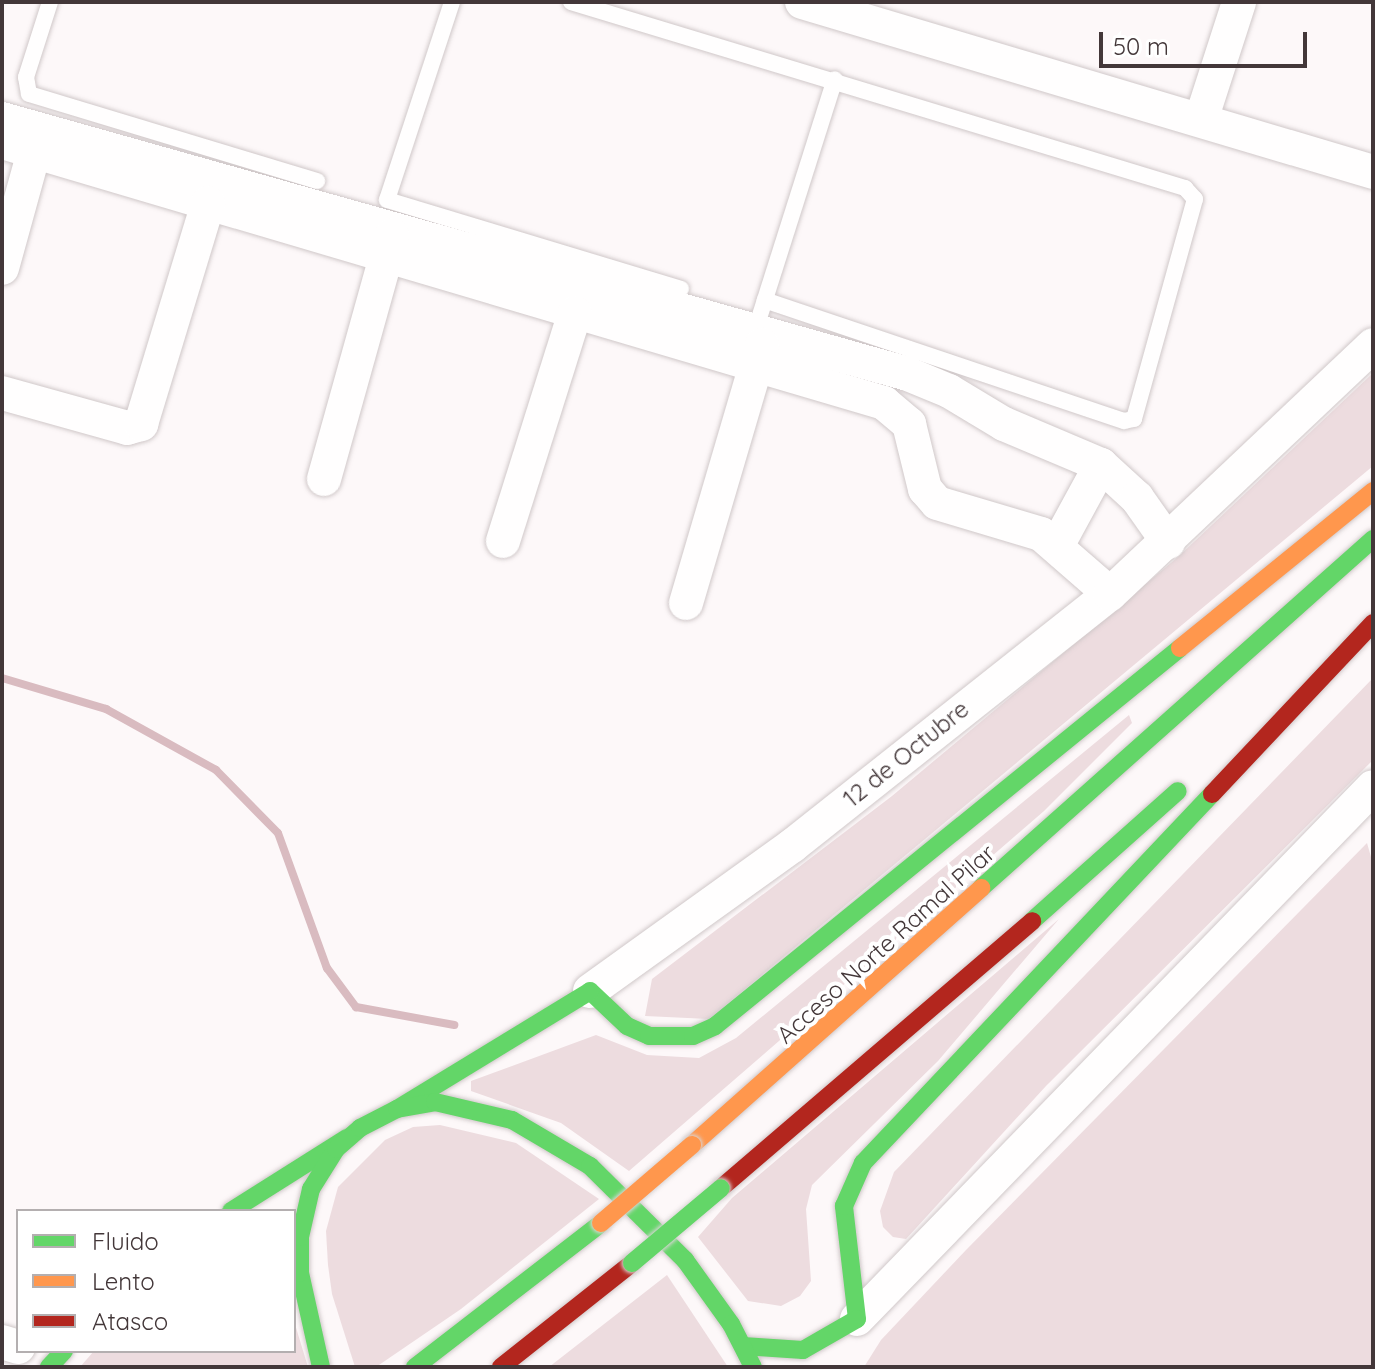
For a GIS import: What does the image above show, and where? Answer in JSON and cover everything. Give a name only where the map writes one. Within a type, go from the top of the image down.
[{"type":"main road","points":[[590,991],[627,1026],[649,1036],[679,1038],[715,1026],[1373,491]]},
{"type":"main road","name":"Acceso Norte Ramal Pilar","points":[[415,1367],[601,1223],[692,1145],[1373,539]]},
{"type":"main road","points":[[1230,745],[1373,620]]},
{"type":"main road","points":[[835,1354],[857,1319],[844,1206],[863,1163],[1373,620]]},
{"type":"main road","points":[[501,1367],[632,1263],[922,1020],[1195,776]]},
{"type":"main road","name":"12 de Octubre","points":[[234,1209],[590,991]]},
{"type":"main road","points":[[397,1109],[435,1102],[473,1107],[569,1151],[668,1240],[743,1346],[753,1367]]},
{"type":"main road","points":[[321,1367],[299,1302],[305,1205],[326,1162],[347,1138]]},
{"type":"main road","points":[[743,1346],[803,1350],[857,1319]]},
{"type":"street","points":[[802,2],[1373,172]]},
{"type":"street","points":[[1201,120],[1239,2]]},
{"type":"street","points":[[2,119],[26,140],[208,203],[762,321],[949,391],[1004,424],[1101,465],[1137,498],[1168,542]]},
{"type":"street","points":[[26,140],[390,242],[575,313],[892,407],[909,424],[925,489],[937,503],[1058,544],[1110,594]]},
{"type":"street","points":[[2,268],[26,140]]},
{"type":"street","points":[[2,393],[127,428],[141,424],[208,203]]},
{"type":"street","points":[[324,479],[390,242]]},
{"type":"street","points":[[503,541],[575,313]]},
{"type":"street","points":[[686,603],[756,366],[762,321]]},
{"type":"street","name":"12 de Octubre","points":[[590,991],[793,845],[1110,594],[1373,345]]},
{"type":"street","points":[[1058,544],[1101,465]]},
{"type":"street","points":[[857,1319],[1373,787]]},
{"type":"lane","points":[[50,2],[26,77],[29,94],[317,181]]},
{"type":"lane","points":[[452,2],[387,200],[681,289]]},
{"type":"lane","points":[[571,2],[835,79],[1194,195],[1139,413],[1124,421],[762,321],[835,79]]},
{"type":"shaded area","points":[[1373,373],[1373,466],[709,1019],[645,1016],[652,979],[892,796],[1178,557]]},
{"type":"shaded area","points":[[1373,678],[1373,760],[1046,1086],[906,1239],[893,1237],[883,1227],[880,1211],[894,1172]]},
{"type":"shaded area","points":[[1129,715],[1132,723],[1044,811],[629,1171],[561,1123],[471,1091],[471,1081],[596,1035],[647,1055],[699,1058],[736,1038]]},
{"type":"shaded area","points":[[1367,843],[1373,864],[1373,1367],[864,1367],[881,1340],[966,1250]]},
{"type":"shaded area","points":[[1059,919],[938,1061],[812,1185],[806,1209],[811,1281],[800,1296],[781,1306],[748,1301],[698,1237],[732,1198]]},
{"type":"shaded area","points":[[440,1125],[516,1143],[599,1199],[461,1309],[376,1367],[355,1367],[332,1294],[328,1265],[326,1231],[338,1187],[385,1140],[413,1127]]},
{"type":"shaded area","points":[[667,1275],[728,1367],[549,1367]]},
{"type":"shaded area","points":[[296,1328],[308,1367],[80,1367],[92,1353],[296,1353]]},
{"type":"waterway","points":[[2,678],[106,709],[216,770],[278,833],[327,968],[356,1007],[454,1025]]},
{"type":"traffic: fast","points":[[981,888],[1373,539]]},
{"type":"traffic: fast","points":[[590,991],[627,1026],[649,1036],[693,1036],[715,1026],[1180,648]]},
{"type":"traffic: fast","points":[[1032,921],[1178,791]]},
{"type":"traffic: fast","points":[[857,1319],[844,1206],[863,1163],[1212,794]]},
{"type":"traffic: fast","points":[[397,1109],[590,991]]},
{"type":"traffic: fast","points":[[321,1367],[300,1273],[300,1237],[311,1189],[336,1149],[360,1128],[397,1109],[435,1102],[512,1120],[590,1166],[685,1260],[731,1324],[753,1367]]},
{"type":"traffic: fast","points":[[234,1209],[347,1138]]},
{"type":"traffic: fast","points":[[632,1263],[721,1188]]},
{"type":"traffic: fast","points":[[415,1367],[601,1223]]},
{"type":"traffic: fast","points":[[743,1346],[803,1350],[857,1319]]},
{"type":"traffic: fast","points":[[49,1367],[62,1353]]},
{"type":"traffic: slow","points":[[1180,648],[1373,491]]},
{"type":"traffic: slow","points":[[692,1145],[981,888]]},
{"type":"traffic: slow","points":[[601,1223],[692,1145]]},
{"type":"traffic: jam","points":[[1212,794],[1373,623]]},
{"type":"traffic: jam","points":[[721,1188],[1032,921]]},
{"type":"traffic: jam","points":[[501,1367],[632,1263]]}]
